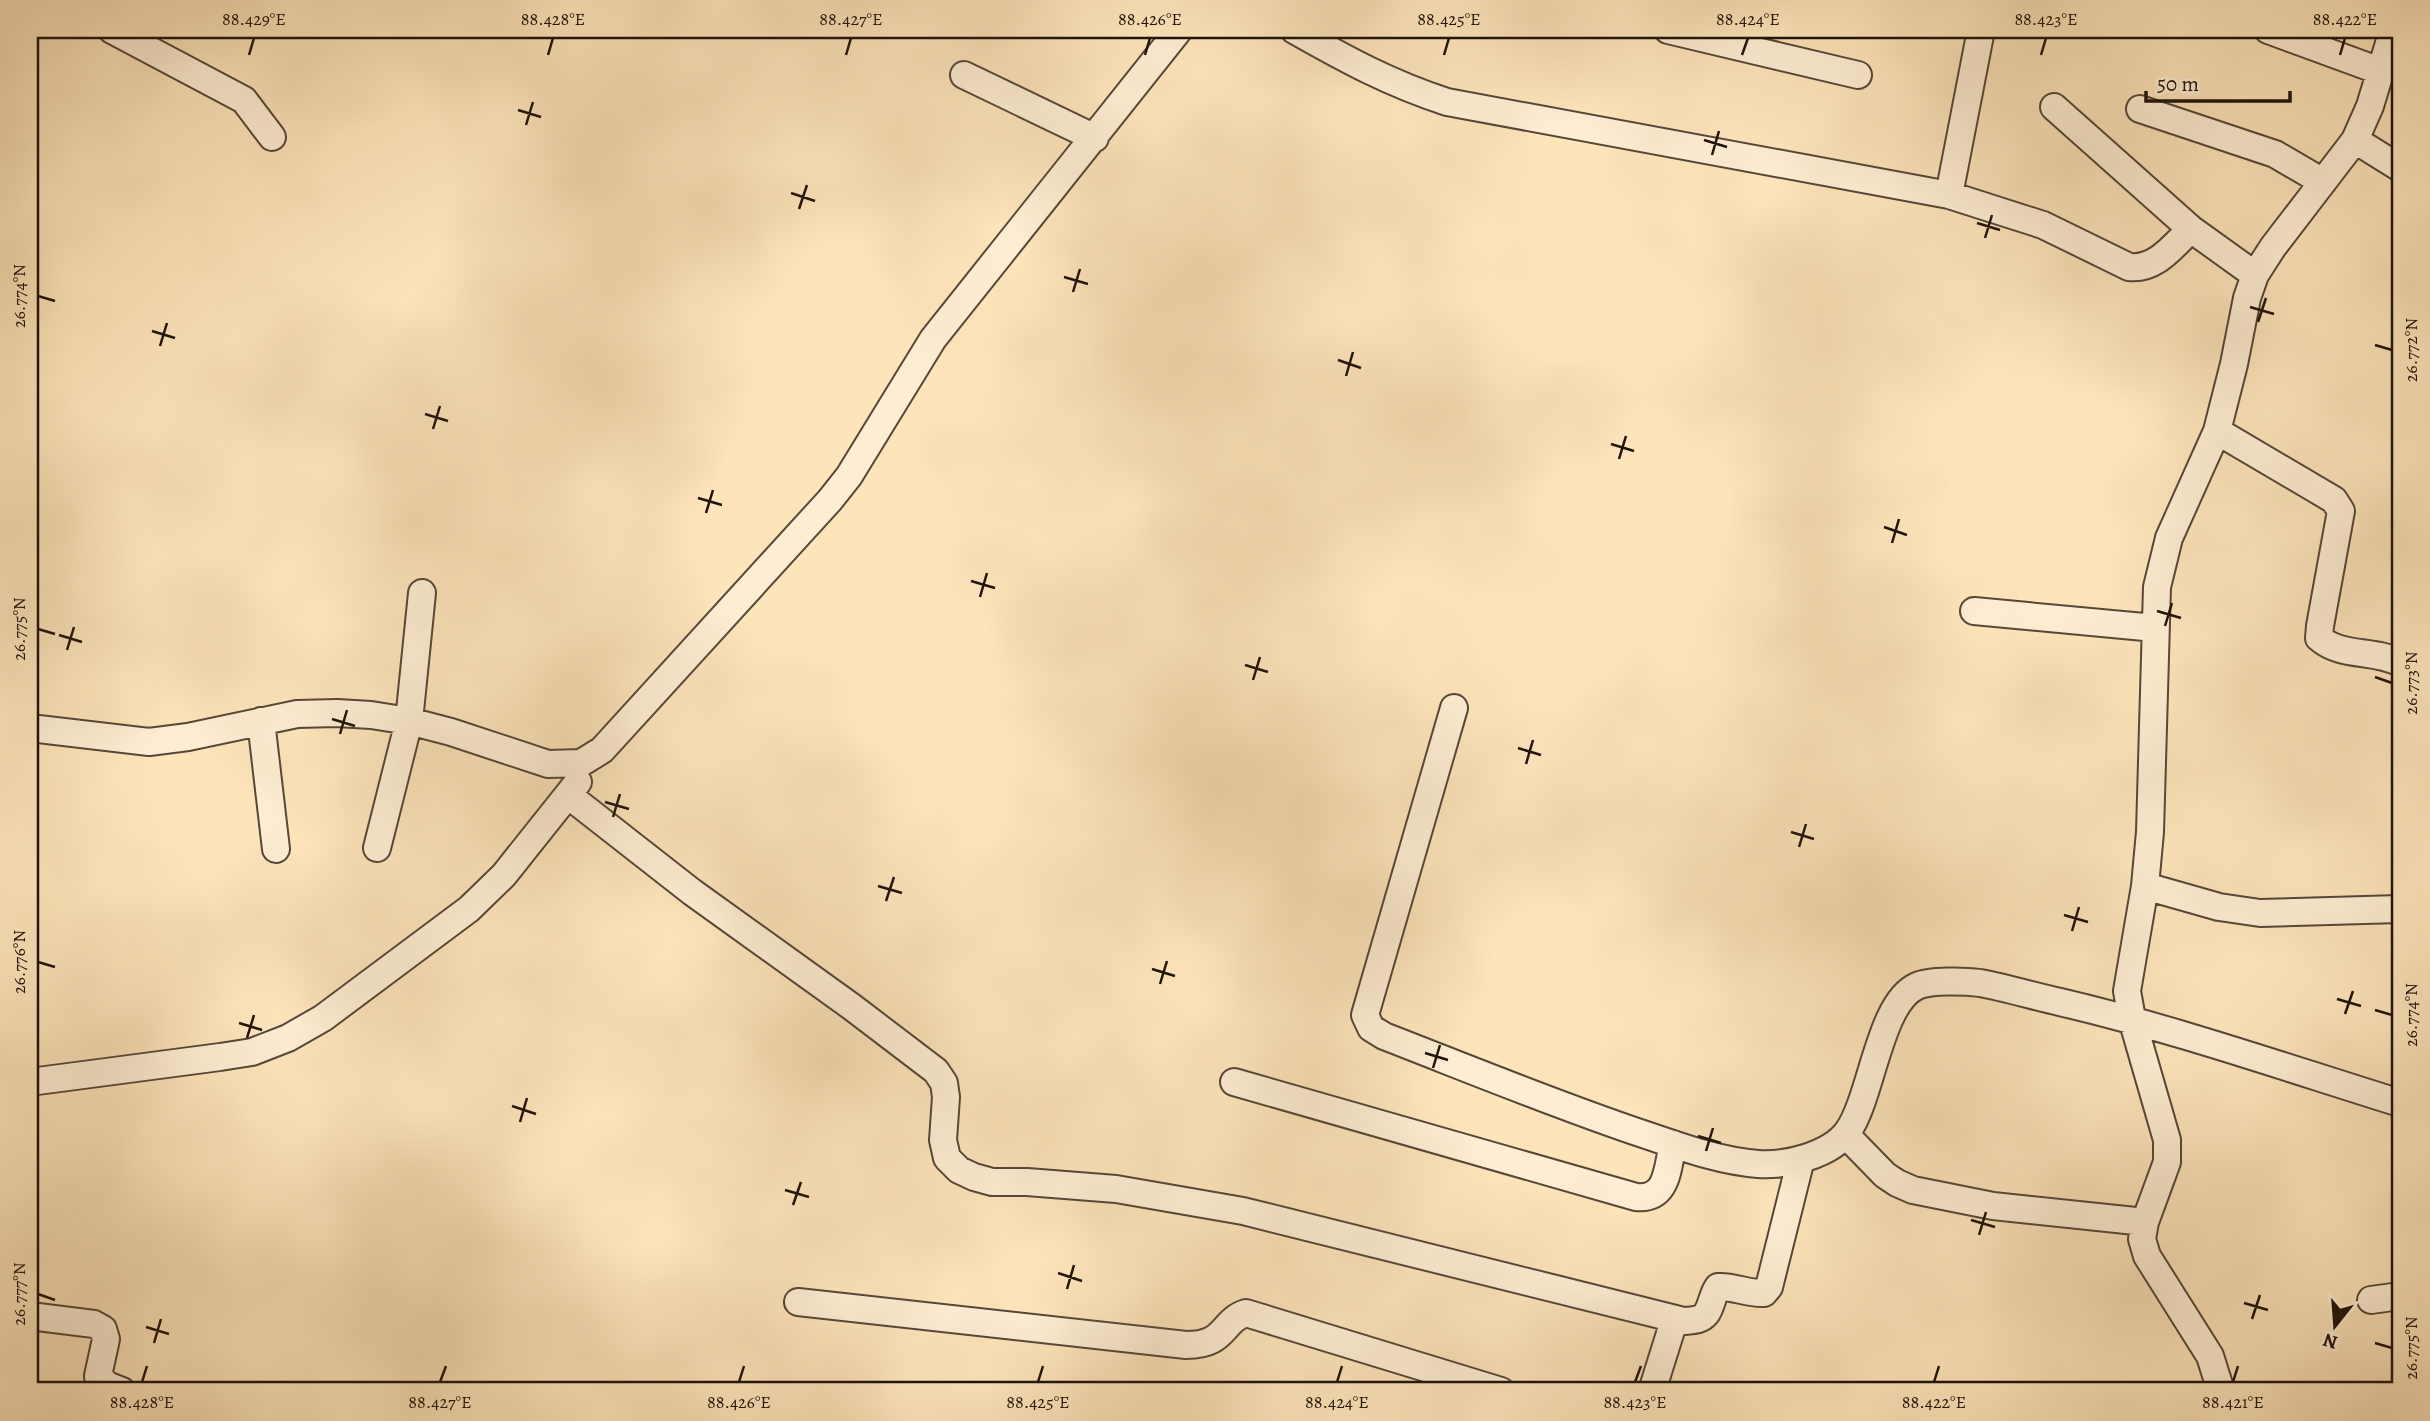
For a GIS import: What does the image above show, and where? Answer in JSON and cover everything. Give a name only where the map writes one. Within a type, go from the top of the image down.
[{"type":"street","points":[[112,30],[244,100],[272,138]]},
{"type":"street","points":[[30,1082],[253,1052],[288,1038],[323,1018],[469,909],[504,875],[602,750],[830,500],[849,476],[933,339],[1179,30]]},
{"type":"street","points":[[1294,30],[1402,87],[1447,102],[1949,195],[2043,225],[2129,267],[2153,265],[2191,229]]},
{"type":"street","points":[[1668,30],[1858,75]]},
{"type":"street","points":[[1949,195],[1981,30]]},
{"type":"street","points":[[2268,30],[2380,71]]},
{"type":"street","points":[[2221,1391],[2210,1356],[2147,1256],[2142,1239],[2145,1222],[2167,1162],[2167,1140],[2132,1019],[2127,991],[2145,886],[2150,832],[2157,587],[2169,538],[2217,431],[2229,387],[2246,298],[2255,275],[2273,247],[2355,140],[2370,106],[2393,30]]},
{"type":"street","points":[[964,75],[1095,138]]},
{"type":"street","points":[[2054,107],[2191,229],[2255,275]]},
{"type":"street","points":[[2140,108],[2275,154],[2323,182]]},
{"type":"street","points":[[2355,140],[2400,168]]},
{"type":"street","points":[[2217,431],[2334,500],[2341,511],[2319,638],[2341,650],[2391,658],[2400,663]]},
{"type":"street","points":[[377,848],[409,721],[422,593]]},
{"type":"street","points":[[1974,611],[2155,628]]},
{"type":"street","points":[[1454,708],[1364,1015],[1371,1028],[1384,1036],[1585,1115],[1727,1160],[1761,1164],[1801,1159],[1824,1151],[1846,1135],[1857,1117],[1889,1021],[1899,1001],[1917,986],[1945,982],[1978,983],[2132,1019],[2400,1103]]},
{"type":"street","points":[[31,734],[149,742],[297,715],[337,713],[409,721],[548,764],[581,763],[602,750]]},
{"type":"street","points":[[261,721],[276,849]]},
{"type":"street","points":[[568,795],[692,891],[936,1071],[944,1083],[946,1097],[943,1140],[947,1157],[959,1170],[992,1182],[1116,1189],[1242,1211],[1680,1320],[1705,1316],[1718,1287],[1740,1288],[1755,1294],[1764,1293],[1769,1287],[1801,1159]]},
{"type":"street","points":[[2145,886],[2218,907],[2260,913],[2400,909]]},
{"type":"street","points":[[1234,1082],[1636,1197],[1649,1198],[1658,1193],[1673,1144]]},
{"type":"street","points":[[1846,1135],[1885,1175],[1913,1190],[1993,1206],[2145,1222]]},
{"type":"street","points":[[2371,1300],[2400,1296]]},
{"type":"street","points":[[797,1302],[1186,1345],[1201,1345],[1222,1335],[1237,1316],[1246,1313],[1501,1391]]},
{"type":"street","points":[[30,1316],[94,1324],[103,1329],[106,1339],[98,1376],[107,1385],[122,1391]]},
{"type":"street","points":[[1652,1391],[1673,1324],[1680,1320]]}]
